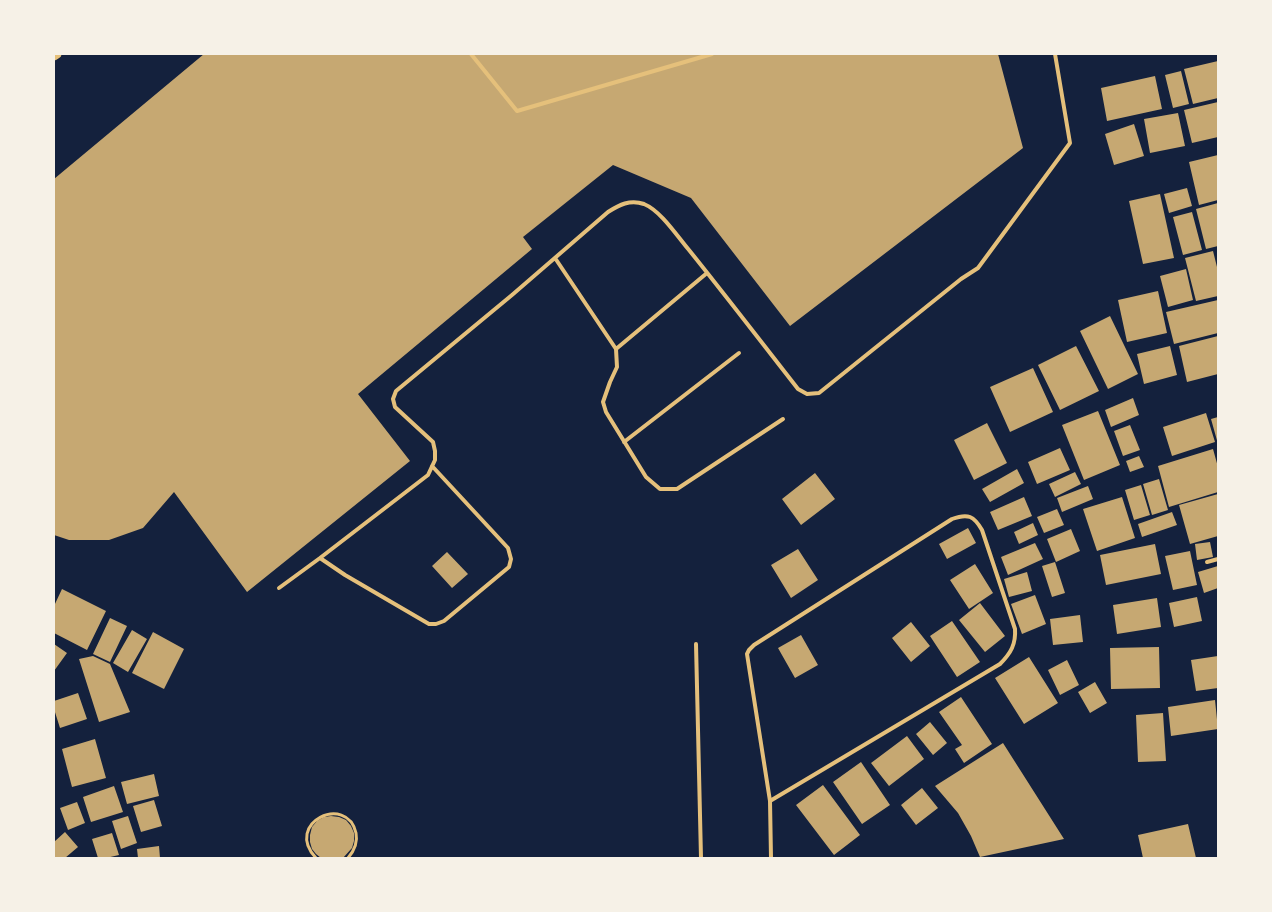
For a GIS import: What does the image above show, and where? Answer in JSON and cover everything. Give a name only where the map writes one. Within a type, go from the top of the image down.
[{"type":"lane","points":[[471,54],[517,111],[712,54]]},
{"type":"lane","points":[[279,588],[428,475],[436,456],[433,442],[395,407],[393,400],[396,391],[608,212],[620,204],[632,202],[644,204],[657,212],[798,389],[806,394],[819,393],[978,268],[1070,143],[1055,54]]},
{"type":"lane","points":[[554,258],[616,349],[617,367],[603,402],[606,412],[646,477],[660,489],[677,490],[783,419]]},
{"type":"lane","points":[[616,349],[707,273]]},
{"type":"lane","points":[[624,442],[739,353]]},
{"type":"lane","points":[[320,558],[345,575],[429,624],[444,621],[509,567],[512,558],[508,548],[432,466]]},
{"type":"lane","points":[[770,801],[1000,664],[1007,657],[1016,639],[1015,629],[982,530],[978,522],[973,518],[960,516],[952,519],[754,644],[749,650],[747,654],[770,801],[771,858]]},
{"type":"lane","points":[[1207,562],[1218,559]]},
{"type":"lane","points":[[696,644],[701,858]]},
{"type":"path","points":[[316,858],[310,852],[308,845],[308,829],[319,817],[327,814],[343,816],[355,828],[356,845],[353,853],[348,858]]},
{"type":"building","points":[[204,54],[998,54],[1023,148],[790,326],[691,198],[613,165],[523,237],[532,249],[358,394],[410,461],[247,592],[174,492],[143,528],[109,540],[69,540],[54,535],[54,179]]},
{"type":"building","points":[[1218,61],[1218,98],[1193,104],[1184,69]]},
{"type":"building","points":[[1181,71],[1189,104],[1173,108],[1165,75]]},
{"type":"building","points":[[1155,76],[1162,109],[1107,121],[1101,88]]},
{"type":"building","points":[[1218,102],[1218,137],[1192,143],[1184,110]]},
{"type":"building","points":[[1178,113],[1185,146],[1150,153],[1144,119]]},
{"type":"building","points":[[1134,124],[1144,156],[1114,165],[1105,134]]},
{"type":"building","points":[[1218,155],[1218,200],[1199,205],[1189,162]]},
{"type":"building","points":[[1187,188],[1192,206],[1169,213],[1164,194]]},
{"type":"building","points":[[1160,194],[1174,258],[1143,264],[1129,201]]},
{"type":"building","points":[[1218,203],[1218,246],[1206,249],[1196,209]]},
{"type":"building","points":[[1192,212],[1202,250],[1183,255],[1173,217]]},
{"type":"building","points":[[1213,251],[1218,271],[1218,296],[1196,301],[1185,258]]},
{"type":"building","points":[[1186,269],[1193,300],[1168,307],[1160,276]]},
{"type":"building","points":[[1158,291],[1167,333],[1127,342],[1118,300]]},
{"type":"building","points":[[1218,300],[1218,333],[1174,344],[1166,312]]},
{"type":"building","points":[[1110,316],[1138,374],[1108,389],[1080,331]]},
{"type":"building","points":[[1218,336],[1218,374],[1187,382],[1179,346]]},
{"type":"building","points":[[1076,346],[1099,391],[1060,410],[1038,365]]},
{"type":"building","points":[[1170,346],[1177,375],[1144,384],[1137,354]]},
{"type":"building","points":[[1033,368],[1053,412],[1010,432],[990,387]]},
{"type":"building","points":[[1133,398],[1139,415],[1111,427],[1105,410]]},
{"type":"building","points":[[1098,411],[1120,465],[1084,480],[1062,425]]},
{"type":"building","points":[[1206,413],[1215,442],[1172,456],[1163,427]]},
{"type":"building","points":[[1218,417],[1218,444],[1211,419]]},
{"type":"building","points":[[987,423],[1007,463],[974,480],[954,440]]},
{"type":"building","points":[[1130,425],[1140,450],[1123,456],[1114,431]]},
{"type":"building","points":[[1060,448],[1070,470],[1037,484],[1028,462]]},
{"type":"building","points":[[1213,449],[1218,467],[1218,492],[1169,507],[1158,466]]},
{"type":"building","points":[[1139,456],[1144,467],[1130,472],[1126,461]]},
{"type":"building","points":[[1017,469],[1024,483],[990,502],[982,489]]},
{"type":"building","points":[[1075,472],[1081,484],[1055,497],[1049,484]]},
{"type":"building","points":[[815,473],[835,499],[801,525],[782,499]]},
{"type":"building","points":[[1159,479],[1168,510],[1152,515],[1143,484]]},
{"type":"building","points":[[1141,485],[1150,515],[1134,520],[1125,490]]},
{"type":"building","points":[[1088,486],[1093,499],[1062,512],[1057,498]]},
{"type":"building","points":[[1218,494],[1218,536],[1190,544],[1179,505]]},
{"type":"building","points":[[1024,497],[1032,516],[998,530],[990,512]]},
{"type":"building","points":[[1122,497],[1135,538],[1097,551],[1083,509]]},
{"type":"building","points":[[1057,509],[1064,525],[1044,533],[1037,517]]},
{"type":"building","points":[[1172,512],[1177,525],[1142,537],[1138,524]]},
{"type":"building","points":[[1033,523],[1038,535],[1019,544],[1014,532]]},
{"type":"building","points":[[968,528],[976,543],[947,559],[939,544]]},
{"type":"building","points":[[1071,529],[1080,551],[1056,562],[1047,539]]},
{"type":"building","points":[[1210,542],[1213,557],[1197,560],[1195,544]]},
{"type":"building","points":[[1035,543],[1043,559],[1008,575],[1001,557]]},
{"type":"building","points":[[1155,544],[1161,574],[1106,585],[1100,555]]},
{"type":"building","points":[[798,549],[818,580],[791,598],[771,565]]},
{"type":"building","points":[[1190,551],[1197,585],[1173,590],[1165,556]]},
{"type":"building","points":[[447,552],[468,574],[452,588],[432,566]]},
{"type":"building","points":[[1055,562],[1065,593],[1052,597],[1042,566]]},
{"type":"building","points":[[975,564],[993,593],[969,609],[950,580]]},
{"type":"building","points":[[1218,566],[1218,588],[1204,593],[1198,572]]},
{"type":"building","points":[[1027,572],[1032,591],[1009,597],[1004,579]]},
{"type":"building","points":[[62,589],[106,611],[87,650],[54,633],[54,606]]},
{"type":"building","points":[[1035,595],[1046,624],[1022,634],[1011,604]]},
{"type":"building","points":[[1197,597],[1202,621],[1174,627],[1169,603]]},
{"type":"building","points":[[1157,598],[1161,627],[1117,634],[1113,605]]},
{"type":"building","points":[[980,603],[1005,636],[985,652],[959,620]]},
{"type":"building","points":[[1080,615],[1083,642],[1053,645],[1050,619]]},
{"type":"building","points":[[110,618],[127,626],[110,662],[93,654]]},
{"type":"building","points":[[952,621],[980,662],[957,677],[930,636]]},
{"type":"building","points":[[911,622],[930,646],[911,662],[892,638]]},
{"type":"building","points":[[132,630],[147,639],[128,672],[113,663]]},
{"type":"building","points":[[153,632],[184,649],[164,689],[132,673]]},
{"type":"building","points":[[801,635],[818,665],[795,678],[778,648]]},
{"type":"building","points":[[54,644],[67,653],[54,671]]},
{"type":"building","points":[[1159,647],[1160,688],[1111,689],[1110,648]]},
{"type":"building","points":[[93,656],[110,664],[130,712],[99,722],[79,659]]},
{"type":"building","points":[[1218,656],[1218,688],[1196,691],[1191,660]]},
{"type":"building","points":[[1029,657],[1058,703],[1024,724],[995,678]]},
{"type":"building","points":[[1067,660],[1079,685],[1060,695],[1048,670]]},
{"type":"building","points":[[1095,682],[1107,703],[1090,713],[1078,692]]},
{"type":"building","points":[[78,693],[87,719],[60,728],[54,709],[54,701]]},
{"type":"building","points":[[961,697],[992,744],[964,763],[955,749],[962,745],[939,712]]},
{"type":"building","points":[[1215,700],[1218,729],[1171,736],[1168,707]]},
{"type":"building","points":[[1163,713],[1166,761],[1138,762],[1136,715]]},
{"type":"building","points":[[930,722],[947,743],[933,755],[916,734]]},
{"type":"building","points":[[907,736],[924,759],[889,786],[871,763]]},
{"type":"building","points":[[95,739],[106,778],[72,787],[62,749]]},
{"type":"building","points":[[1003,743],[1064,839],[980,857],[958,813],[935,786]]},
{"type":"building","points":[[861,762],[890,805],[862,824],[833,782]]},
{"type":"building","points":[[154,774],[159,796],[127,804],[121,782]]},
{"type":"building","points":[[823,785],[860,835],[834,855],[796,805]]},
{"type":"building","points":[[114,786],[123,812],[91,822],[83,797]]},
{"type":"building","points":[[922,788],[938,808],[916,825],[901,805]]},
{"type":"building","points":[[154,800],[162,826],[141,832],[133,806]]},
{"type":"building","points":[[77,802],[85,823],[68,830],[60,808]]},
{"type":"building","points":[[128,816],[137,843],[121,849],[112,821]]},
{"type":"building","points":[[331,816],[346,820],[354,833],[352,848],[343,858],[321,858],[312,849],[310,842],[312,827],[317,821]]},
{"type":"building","points":[[1188,824],[1196,858],[1143,858],[1138,835]]},
{"type":"building","points":[[65,832],[78,847],[65,858],[54,858],[54,842]]},
{"type":"building","points":[[112,833],[119,855],[98,858],[92,839]]},
{"type":"building","points":[[159,846],[160,858],[138,858],[137,849]]}]
